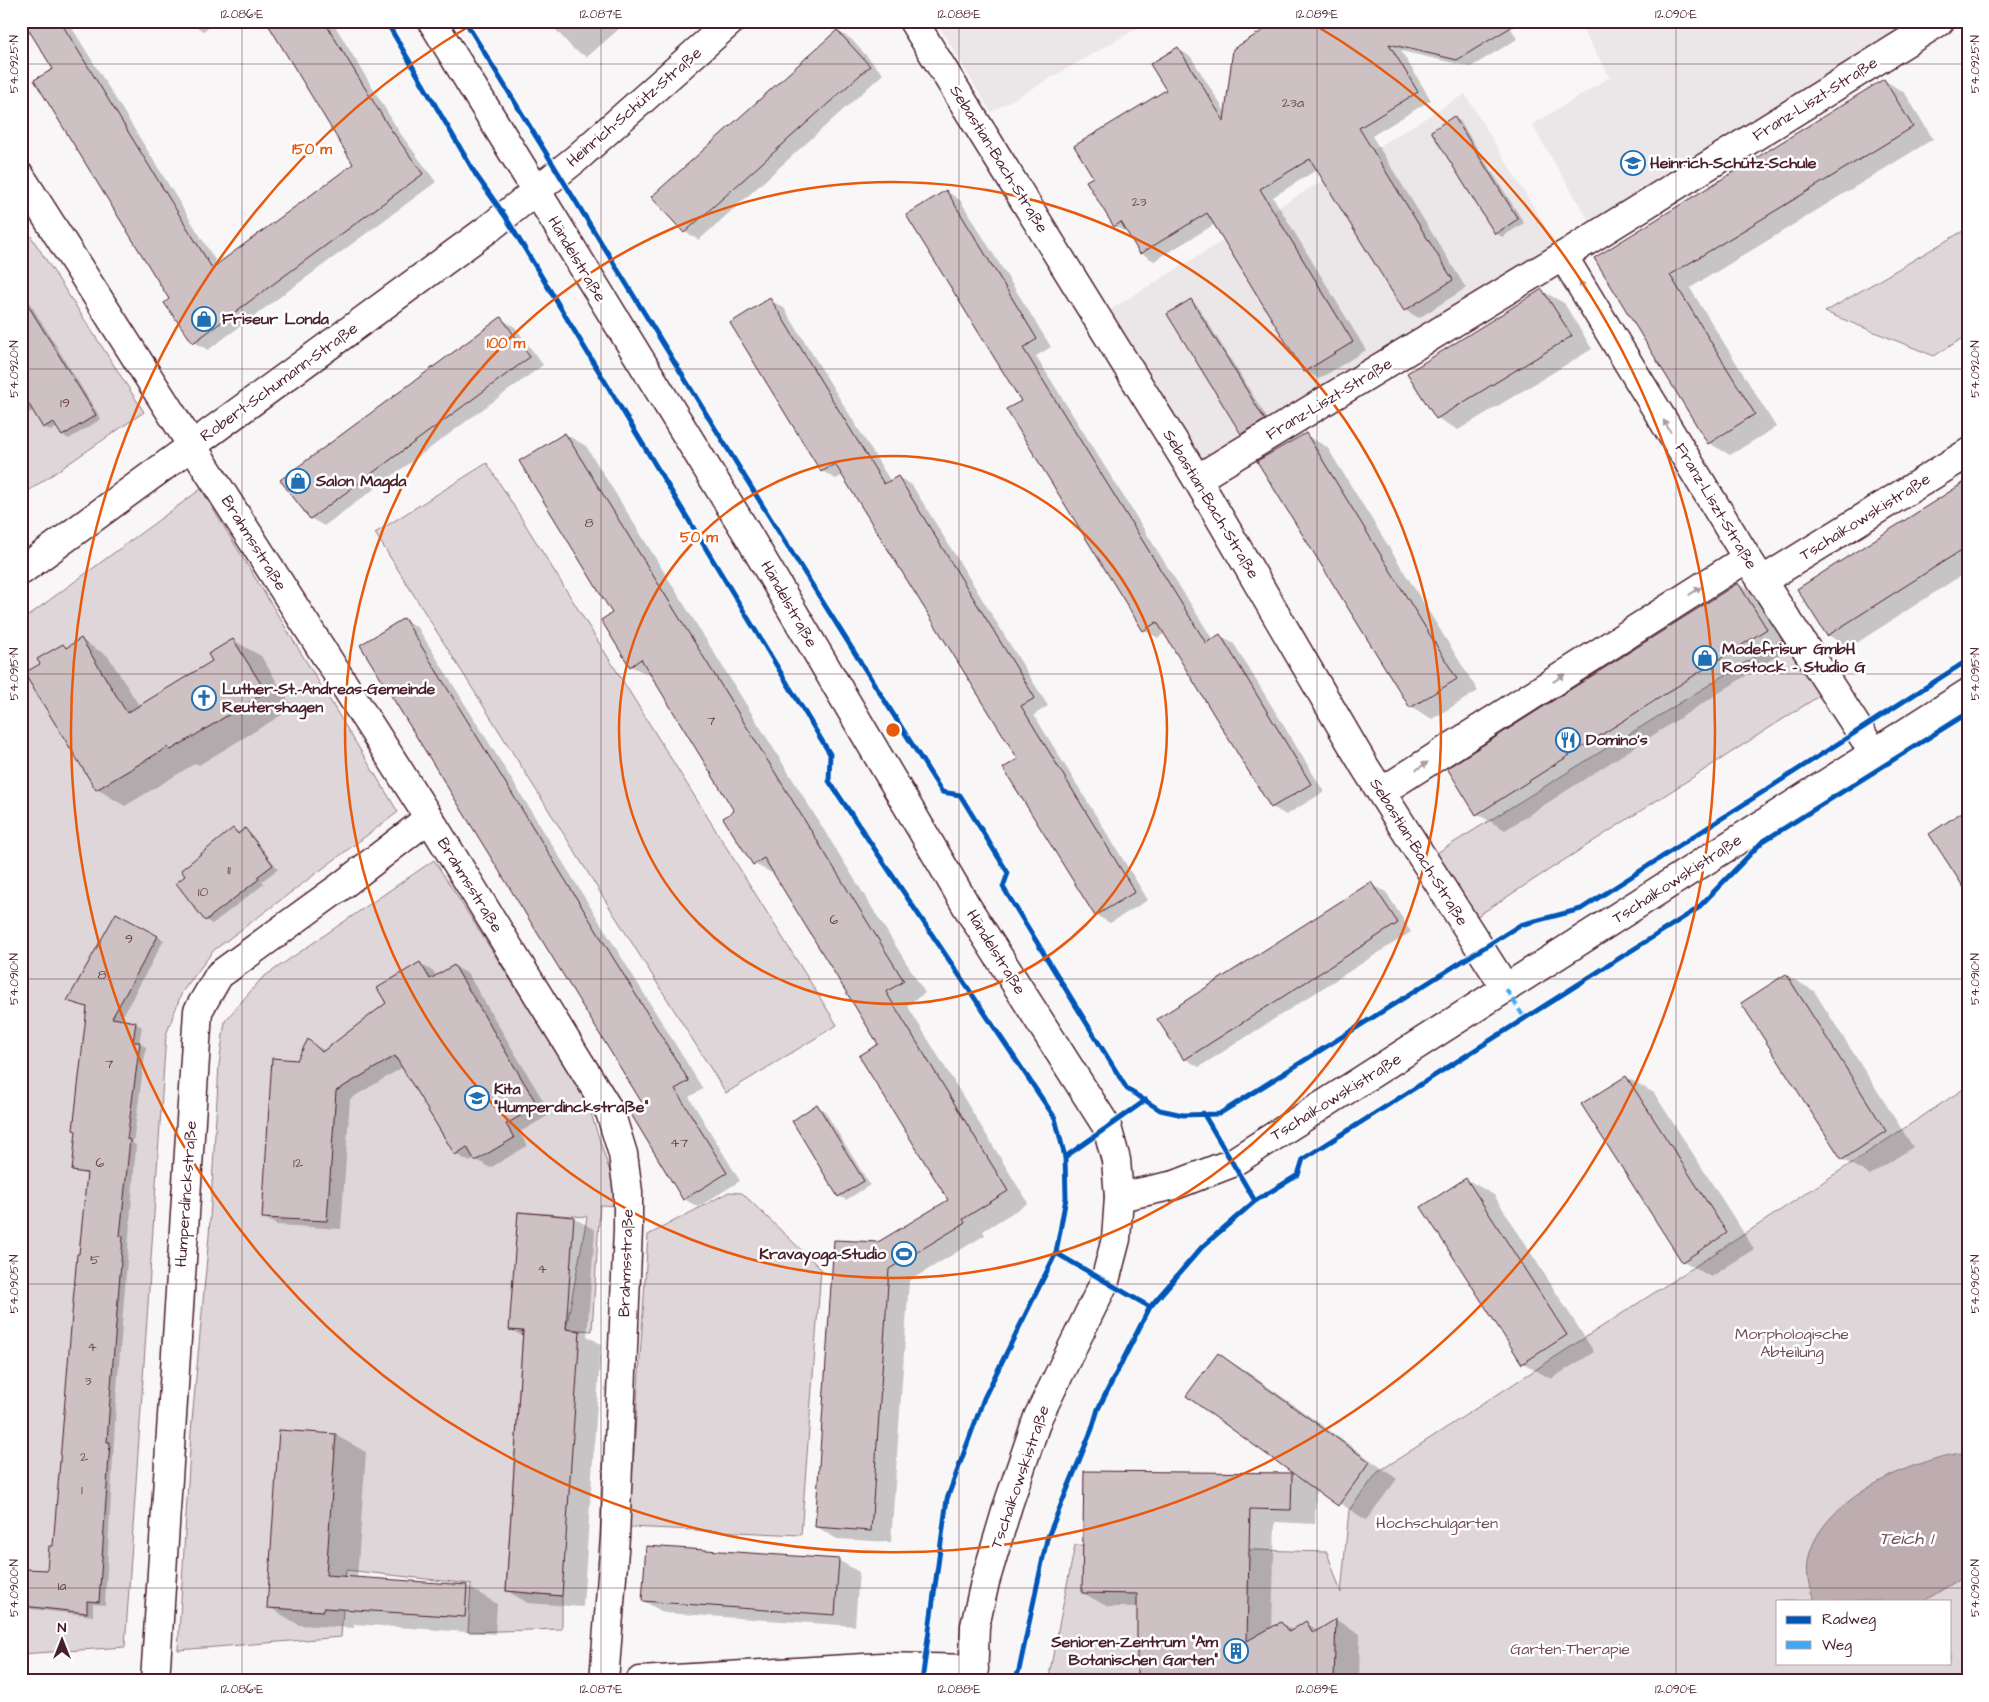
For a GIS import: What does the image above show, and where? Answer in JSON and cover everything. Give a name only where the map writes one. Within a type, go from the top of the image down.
[{"type":"street","name":"Händelstraße","points":[[432,21],[748,535],[967,907],[1107,1127],[1116,1160],[1120,1197]]},
{"type":"street","name":"Heinrich-Schütz-Straße","points":[[536,191],[577,158],[731,21]]},
{"type":"street","name":"Sebastian-Bach-Straße","points":[[913,21],[1197,479],[1381,792],[1506,989]]},
{"type":"street","name":"Franz-Liszt-Straße","points":[[1197,479],[1564,256],[1940,21]]},
{"type":"street","name":"Brahmsstraße","points":[[21,177],[428,818],[610,1112],[624,1154],[628,1192],[628,1229],[614,1537],[604,1681]]},
{"type":"street","name":"Robert-Schumann-Straße","points":[[21,571],[492,226],[536,191]]},
{"type":"street","name":"Franz-Liszt-Straße","points":[[1564,256],[1747,558],[1874,753]]},
{"type":"street","name":"Tschaikowskistraße","points":[[1762,581],[1968,452]]},
{"type":"street","points":[[1381,792],[1747,558]]},
{"type":"street","name":"Tschaikowskistraße","points":[[974,1675],[975,1626],[985,1582],[1008,1505],[1038,1416],[1105,1281],[1116,1239],[1120,1197],[1175,1185],[1232,1163],[1968,693]]},
{"type":"street","name":"Humperdinckstraße","points":[[155,1681],[198,1010],[218,974],[340,887],[428,818]]},
{"type":"street","points":[[640,1681],[875,1667],[974,1675]]},
{"type":"shaded area","points":[[936,21],[1150,21],[991,112]]},
{"type":"shaded area","name":"Heinrich-Schütz-Schule","points":[[1578,21],[1940,21],[1597,234],[1532,125],[1610,77]]},
{"type":"shaded area","points":[[1465,94],[1563,256],[1197,479],[1098,317]]},
{"type":"green space","points":[[21,221],[144,412],[21,496]]},
{"type":"green space","points":[[1968,228],[1968,335],[1934,356],[1825,312]]},
{"type":"green space","points":[[487,463],[837,1025],[726,1093],[375,533]]},
{"type":"green space","points":[[201,489],[398,812],[214,950],[182,992],[166,1035],[125,1647],[21,1654],[21,621]]},
{"type":"green space","points":[[1785,638],[1822,694],[1465,924],[1424,861]]},
{"type":"green space","points":[[434,860],[586,1098],[621,1206],[600,1205],[592,1331],[566,1329],[587,1217],[518,1212],[523,1331],[506,1591],[562,1596],[562,1629],[468,1632],[471,1584],[346,1570],[341,1637],[178,1650],[191,1432],[209,1236],[219,1065],[225,1021],[262,978]]},
{"type":"green space","points":[[1968,1086],[1968,1681],[1050,1681],[1050,1670],[1075,1545],[1327,1552],[1341,1593],[1349,1510],[1378,1472],[1743,1235]]},
{"type":"green space","points":[[729,1192],[742,1193],[821,1269],[801,1535],[629,1527],[648,1235]]},
{"type":"water","name":"Teich 1","points":[[1968,1452],[1968,1574],[1926,1600],[1815,1600],[1807,1571],[1813,1544],[1829,1520],[1852,1498],[1881,1481],[1911,1467],[1941,1457]]},
{"type":"building","points":[[23,21],[60,21],[212,268],[353,164],[266,21],[324,21],[387,124],[423,174],[193,343],[164,303],[169,299],[34,80],[53,69]]},
{"type":"building","points":[[1278,21],[1521,21],[1457,60],[1389,44],[1418,92],[1359,128],[1453,280],[1404,311],[1310,159],[1260,189],[1353,342],[1304,372],[1207,213],[1140,254],[1121,222],[1114,227],[1086,181],[1093,177],[1074,146],[1166,90],[1150,64],[1178,47],[1224,121],[1233,49]]},
{"type":"building","points":[[837,30],[870,66],[684,233],[651,197]]},
{"type":"building","points":[[1884,79],[1913,127],[1670,275],[1755,414],[1708,444],[1594,258]]},
{"type":"building","points":[[1454,116],[1518,219],[1495,234],[1431,131]]},
{"type":"building","points":[[946,190],[1037,339],[1023,348],[1206,643],[1220,634],[1311,784],[1271,808],[1157,622],[1143,631],[1006,409],[1021,401],[906,215]]},
{"type":"building","points":[[1542,289],[1572,336],[1436,419],[1407,373]]},
{"type":"building","points":[[21,294],[96,415],[62,436],[53,422],[43,428],[21,391]]},
{"type":"building","points":[[770,298],[884,484],[898,476],[1035,698],[1021,706],[1135,892],[1095,916],[1003,768],[1018,759],[835,464],[821,472],[730,323]]},
{"type":"building","points":[[1191,299],[1265,420],[1241,434],[1167,314]]},
{"type":"building","points":[[501,317],[530,357],[310,519],[280,480]]},
{"type":"building","points":[[565,433],[904,981],[886,992],[1008,1191],[963,1219],[965,1223],[889,1269],[871,1531],[815,1527],[834,1240],[878,1242],[948,1200],[859,1056],[878,1044],[764,858],[753,865],[723,818],[734,811],[641,659],[630,667],[625,659],[601,620],[612,613],[519,461]]},
{"type":"building","points":[[1306,433],[1457,679],[1410,708],[1257,461]]},
{"type":"building","points":[[1968,480],[1968,546],[1827,636],[1797,589]]},
{"type":"building","points":[[1738,583],[1767,629],[1476,815],[1447,768]]},
{"type":"building","points":[[404,618],[689,1081],[675,1089],[727,1173],[683,1200],[631,1114],[644,1106],[360,645]]},
{"type":"building","points":[[81,638],[127,713],[212,661],[208,654],[233,639],[266,692],[171,750],[168,747],[96,790],[24,673],[40,664],[37,659],[63,644],[66,648]]},
{"type":"building","points":[[1968,808],[1968,894],[1929,834]]},
{"type":"building","points":[[233,828],[238,834],[245,828],[273,865],[257,877],[259,879],[205,921],[176,883],[185,876],[181,870]]},
{"type":"building","points":[[1371,882],[1398,923],[1184,1060],[1157,1019]]},
{"type":"building","points":[[116,913],[158,936],[112,1018],[136,1022],[133,1042],[140,1042],[127,1139],[130,1140],[120,1236],[123,1237],[107,1442],[110,1442],[99,1602],[87,1601],[87,1613],[23,1606],[25,1569],[47,1570],[49,1546],[53,1546],[77,1254],[79,1254],[87,1173],[72,1171],[76,1131],[73,1130],[87,1007],[67,1001]]},
{"type":"building","name":"Kita \"Humperdinckstraße\"","points":[[420,962],[430,979],[454,965],[538,1106],[506,1124],[514,1138],[475,1161],[467,1147],[455,1155],[395,1056],[336,1091],[327,1221],[262,1218],[272,1058],[297,1060],[308,1039],[322,1052],[386,1003],[377,988]]},
{"type":"building","points":[[1786,974],[1886,1131],[1842,1160],[1741,1003]]},
{"type":"building","points":[[1626,1076],[1727,1233],[1682,1262],[1581,1104]]},
{"type":"building","points":[[817,1104],[864,1181],[838,1197],[792,1121]]},
{"type":"building","points":[[1466,1178],[1567,1335],[1522,1364],[1421,1207]]},
{"type":"building","points":[[518,1212],[574,1217],[566,1329],[580,1331],[562,1596],[506,1591],[523,1331],[509,1330]]},
{"type":"building","points":[[1218,1353],[1370,1462],[1338,1506],[1186,1396]]},
{"type":"building","points":[[279,1430],[336,1434],[326,1575],[467,1585],[465,1617],[324,1608],[324,1611],[267,1608]]},
{"type":"building","points":[[1084,1471],[1292,1473],[1291,1510],[1250,1509],[1247,1641],[1281,1622],[1289,1632],[1306,1621],[1313,1633],[1336,1619],[1334,1681],[1137,1681],[1137,1594],[1082,1593]]},
{"type":"building","points":[[646,1546],[839,1559],[835,1615],[642,1601]]},
{"type":"marked path","points":[[1506,989],[1525,1019]]},
{"type":"cycle path","points":[[386,21],[476,175],[505,216],[830,754],[829,781],[1055,1118],[1065,1157],[1066,1198],[1056,1253],[984,1398],[947,1499],[922,1681]]},
{"type":"cycle path","points":[[465,21],[772,521],[942,792],[960,795],[1008,873],[1003,887],[1127,1089],[1160,1110],[1183,1115],[1219,1114],[1520,925],[1581,909],[1968,660]]},
{"type":"cycle path","points":[[1014,1681],[1019,1670],[1047,1539],[1092,1429],[1098,1409],[1150,1307],[1202,1247],[1255,1201],[1298,1175],[1303,1159],[1697,909],[1762,842],[1968,713]]},
{"type":"cycle path","points":[[1065,1157],[1146,1100]]},
{"type":"cycle path","points":[[1203,1113],[1255,1201]]},
{"type":"cycle path","points":[[1056,1253],[1150,1307]]},
{"type":"place","name":"Heinrich-Schütz-Schule","points":[[1633,163]]},
{"type":"place","name":"Friseur Londa","points":[[204,319]]},
{"type":"place","name":"Salon Magda","points":[[298,481]]},
{"type":"place","name":"Modefrisur GmbH Rostock - Studio G","points":[[1705,658]]},
{"type":"place","name":"Luther-St.-Andreas-Gemeinde Reutershagen","points":[[204,698]]},
{"type":"place","name":"Domino's","points":[[1568,740]]},
{"type":"place","name":"Kita \"Humperdinckstraße\"","points":[[477,1098]]},
{"type":"place","name":"Kravayoga-Studio","points":[[904,1254]]},
{"type":"place","name":"Senioren-Zentrum \"Am Botanischen Garten\"","points":[[1236,1651]]},
{"type":"park label","name":"Morphologische Abteilung","points":[[1792,1343]]},
{"type":"park label","name":"Hochschulgarten","points":[[1437,1523]]},
{"type":"park label","name":"Garten-Therapie","points":[[1570,1649]]}]
